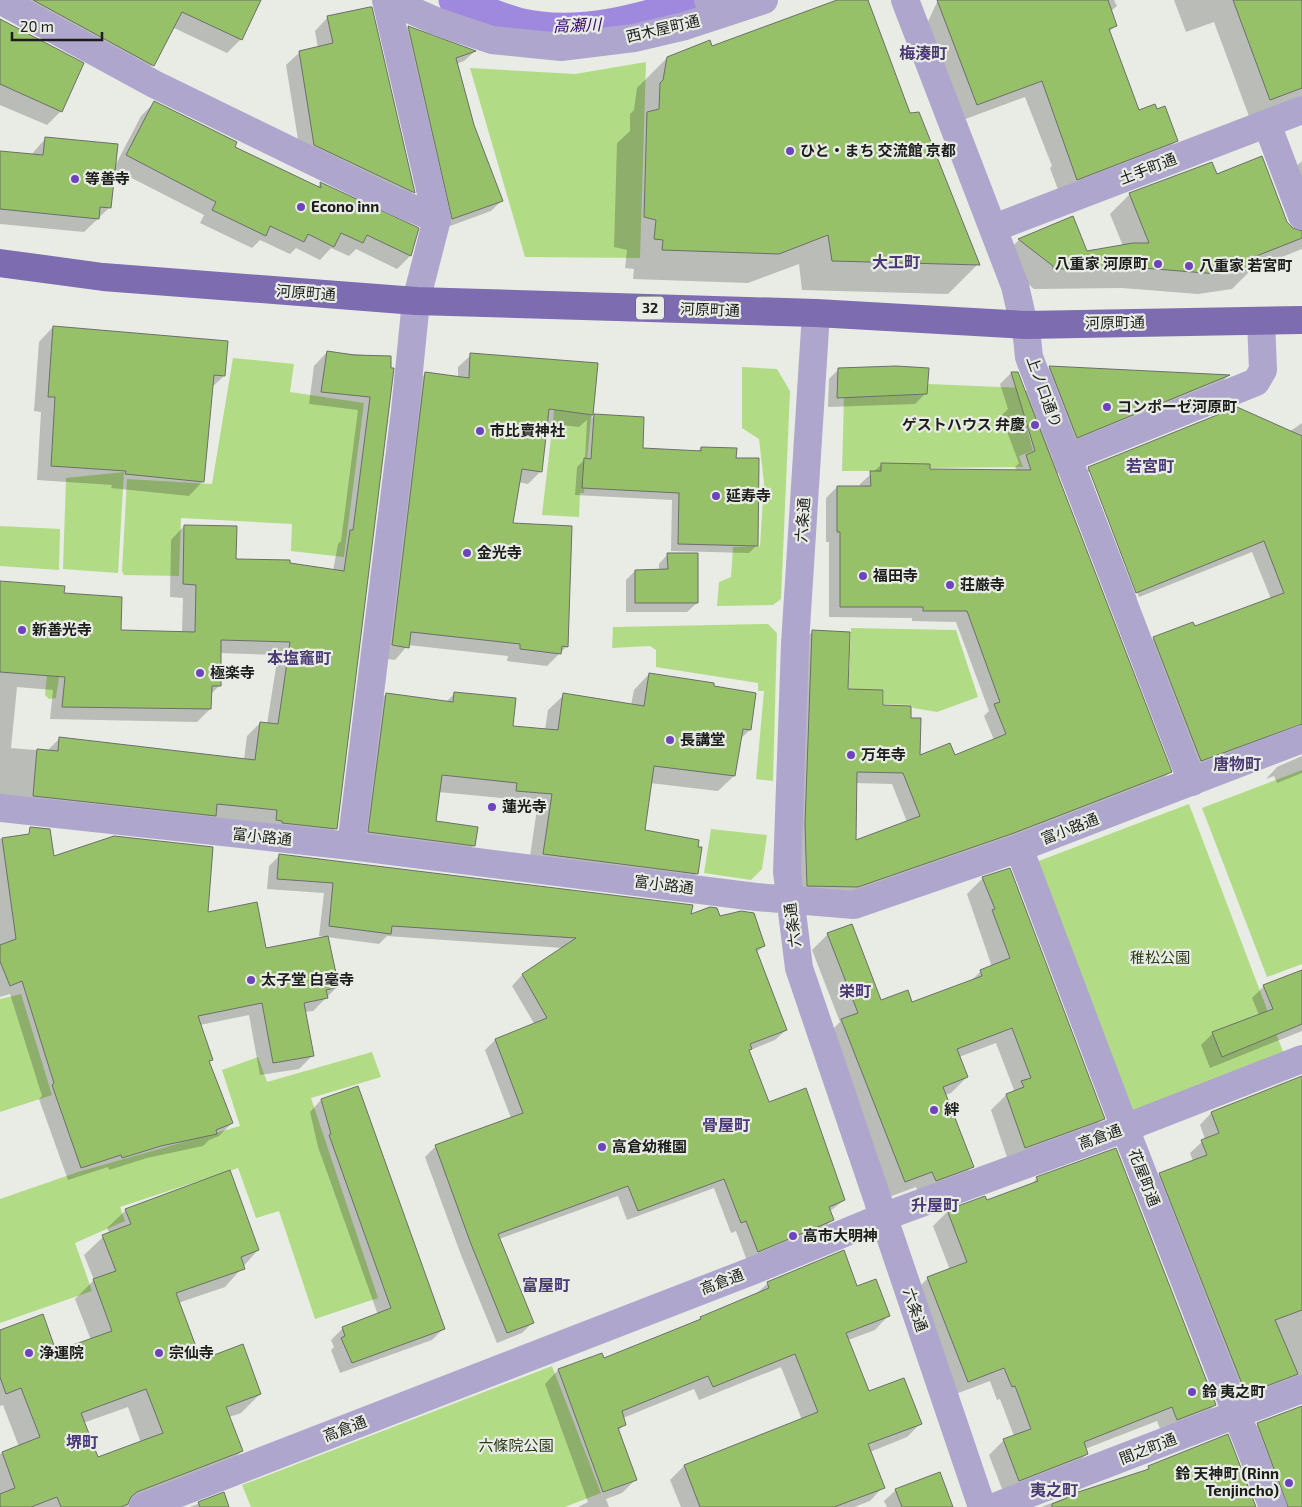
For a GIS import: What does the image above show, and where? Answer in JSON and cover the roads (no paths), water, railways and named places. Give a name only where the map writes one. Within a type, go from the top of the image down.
[{"type":"main road","name":"河原町通","points":[[0,263],[103,277],[416,302],[816,313],[1024,325],[1302,320]]},
{"type":"street","points":[[0,0],[154,84],[390,199],[437,219]]},
{"type":"street","name":"西木屋町通","points":[[387,0],[438,22],[492,40],[561,47],[634,38],[685,26],[764,0]]},
{"type":"street","points":[[351,846],[405,411],[416,302],[437,219],[387,0]]},
{"type":"street","points":[[707,0],[716,8],[733,3],[732,0]]},
{"type":"street","name":"上ノ口通り","points":[[905,0],[1015,286],[1029,356],[1192,782]]},
{"type":"street","name":"土手町通","points":[[994,228],[1302,110]]},
{"type":"street","points":[[1267,124],[1302,216]]},
{"type":"street","name":"六条通","points":[[816,313],[796,644],[787,872],[799,968],[982,1507]]},
{"type":"street","points":[[1068,458],[1256,382],[1262,370],[1261,321]]},
{"type":"street","name":"富小路通","points":[[0,808],[351,846],[790,900],[854,905],[1019,848],[1302,739]]},
{"type":"street","name":"花屋町通","points":[[1019,848],[1125,1128],[1273,1507]]},
{"type":"street","name":"高倉通","points":[[143,1507],[743,1274],[883,1217],[1125,1128],[1302,1059]]},
{"type":"street","name":"間之町通","points":[[994,1507],[1302,1389]]},
{"type":"waterway","name":"高瀬川","points":[[454,0],[518,23],[541,27],[565,28],[611,24],[701,0]]},
{"type":"place","name":"ひと・まち 交流館 京都","points":[[790,151]]},
{"type":"place","name":"等善寺","points":[[75,179]]},
{"type":"place","name":"Econo inn","points":[[301,207]]},
{"type":"place","name":"八重家 河原町","points":[[1158,264]]},
{"type":"place","name":"八重家 若宮町","points":[[1189,266]]},
{"type":"place","name":"コンポーゼ河原町","points":[[1107,407]]},
{"type":"place","name":"ゲストハウス 弁慶","points":[[1035,425]]},
{"type":"place","name":"市比賣神社","points":[[480,431]]},
{"type":"place","name":"延寿寺","points":[[716,496]]},
{"type":"place","name":"金光寺","points":[[467,553]]},
{"type":"place","name":"福田寺","points":[[863,576]]},
{"type":"place","name":"荘厳寺","points":[[950,585]]},
{"type":"place","name":"新善光寺","points":[[22,630]]},
{"type":"place","name":"極楽寺","points":[[200,673]]},
{"type":"place","name":"長講堂","points":[[670,740]]},
{"type":"place","name":"万年寺","points":[[851,755]]},
{"type":"place","name":"蓮光寺","points":[[492,807]]},
{"type":"place","name":"太子堂 白毫寺","points":[[251,980]]},
{"type":"place","name":"絆","points":[[934,1110]]},
{"type":"place","name":"高倉幼稚園","points":[[602,1147]]},
{"type":"place","name":"高市大明神","points":[[793,1236]]},
{"type":"place","name":"浄運院","points":[[29,1353]]},
{"type":"place","name":"宗仙寺","points":[[159,1353]]},
{"type":"place","name":"鈴 夷之町","points":[[1192,1392]]},
{"type":"place","name":"鈴 天神町 (Rinn Tenjincho)","points":[[1289,1483]]},
{"type":"district","name":"梅湊町","points":[[923,53]]},
{"type":"district","name":"大工町","points":[[896,262]]},
{"type":"district","name":"若宮町","points":[[1150,466]]},
{"type":"district","name":"本塩竈町","points":[[299,658]]},
{"type":"district","name":"唐物町","points":[[1237,764]]},
{"type":"district","name":"栄町","points":[[855,991]]},
{"type":"district","name":"骨屋町","points":[[726,1125]]},
{"type":"district","name":"升屋町","points":[[935,1205]]},
{"type":"district","name":"富屋町","points":[[546,1285]]},
{"type":"district","name":"堺町","points":[[82,1442]]},
{"type":"district","name":"夷之町","points":[[1054,1490]]},
{"type":"park label","name":"稚松公園","points":[[1160,958]]},
{"type":"park label","name":"六條院公園","points":[[516,1446]]}]
